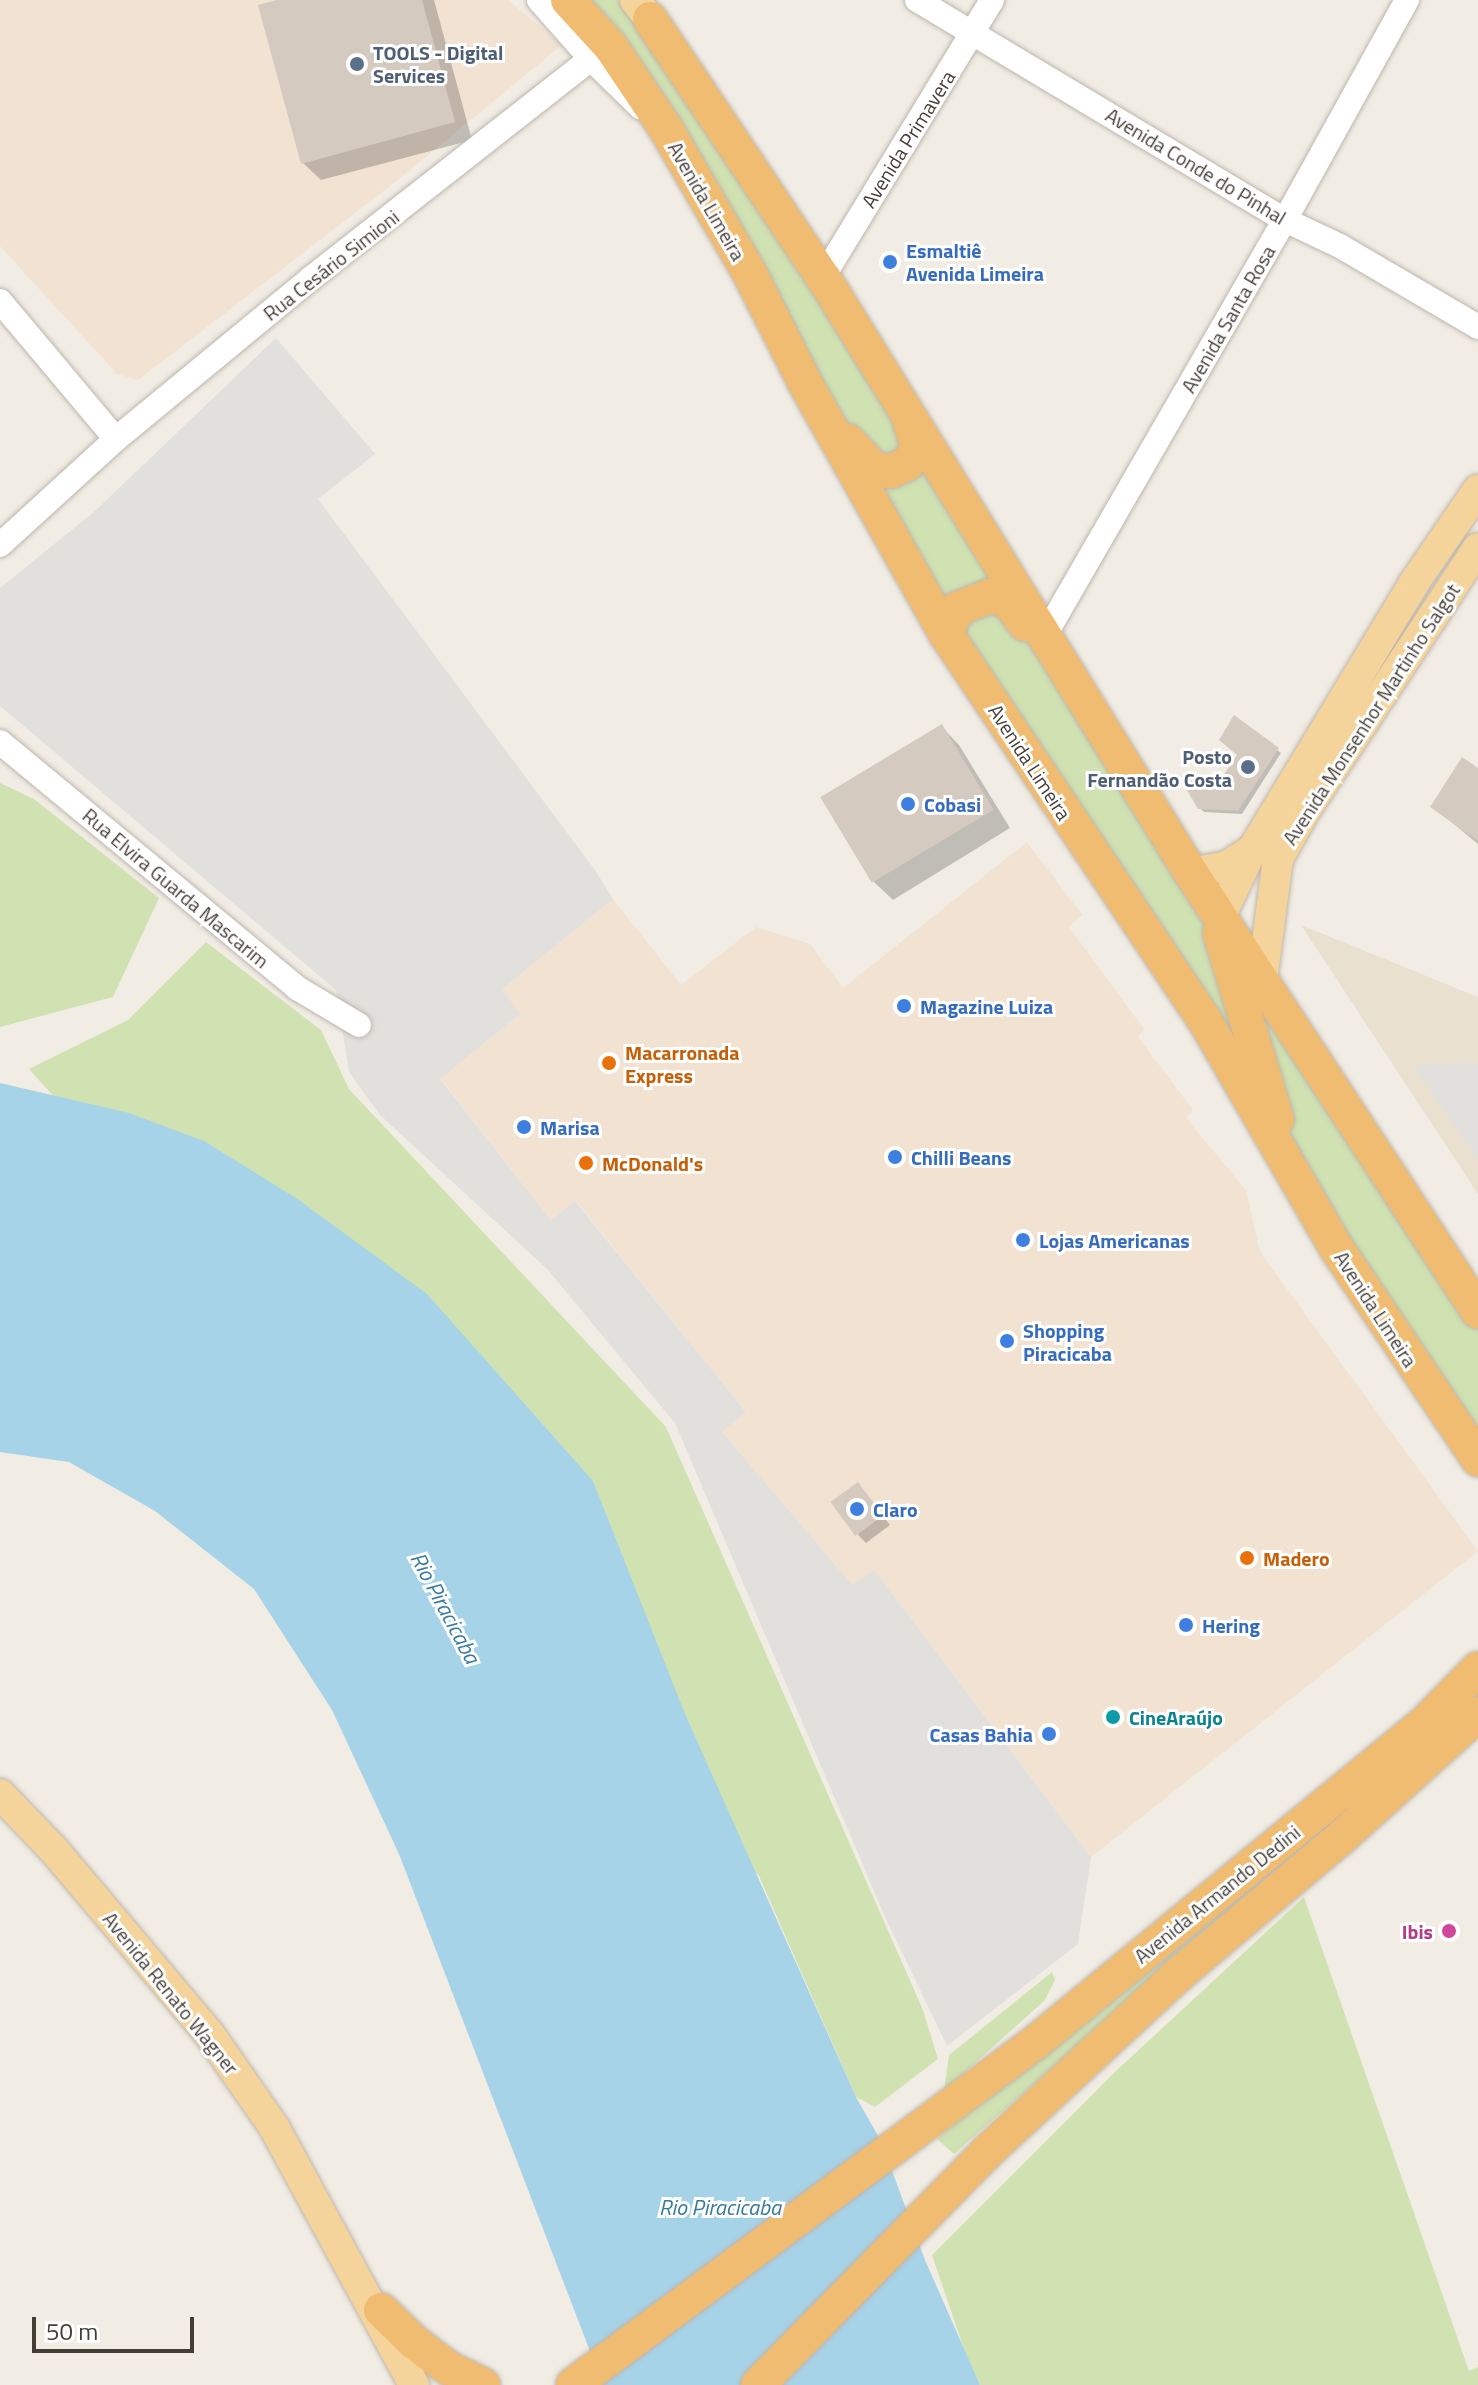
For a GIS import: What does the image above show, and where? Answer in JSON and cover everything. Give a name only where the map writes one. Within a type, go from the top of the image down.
[{"type":"highway","name":"Avenida Limeira","points":[[568,0],[601,53],[666,129],[749,272],[805,383],[946,634],[1204,1019],[1298,1184],[1396,1342],[1478,1459]]},
{"type":"highway","points":[[642,9],[823,277],[1191,873],[1478,1311]]},
{"type":"highway","points":[[805,383],[859,456],[875,470],[891,471],[907,464],[914,455],[917,444],[909,418]]},
{"type":"highway","points":[[946,634],[957,609],[962,606],[990,596],[1007,600],[1094,718]]},
{"type":"highway","points":[[1220,917],[1220,943],[1298,1184]]},
{"type":"highway","name":"Avenida Armando Dedini","points":[[573,2385],[947,2110],[1424,1724],[1478,1669]]},
{"type":"highway","name":"Avenida Armando Dedini","points":[[758,2385],[988,2151],[1179,1974],[1476,1717]]},
{"type":"highway","points":[[373,2302],[414,2342],[448,2368],[483,2385]]},
{"type":"main road","name":"Avenida Limeira","points":[[580,0],[601,53]]},
{"type":"main road","name":"Avenida Monsenhor Martinho Salgot","points":[[1191,873],[1227,866],[1253,849],[1414,583],[1478,490]]},
{"type":"main road","name":"Avenida Monsenhor Martinho Salgot","points":[[1262,980],[1278,859],[1303,814],[1478,548]]},
{"type":"main road","points":[[1414,583],[1443,603]]},
{"type":"main road","points":[[1220,917],[1253,849]]},
{"type":"main road","name":"Avenida Renato Wagner","points":[[0,1794],[53,1849],[210,2035],[274,2127],[373,2302],[414,2385]]},
{"type":"main road","name":"Avenida Renato Wagner","points":[[373,2302],[428,2385]]},
{"type":"street","points":[[539,0],[601,53]]},
{"type":"street","name":"Avenida Conde do Pinhal","points":[[917,0],[1285,220],[1340,246],[1478,327]]},
{"type":"street","name":"Avenida Primavera","points":[[823,277],[992,0]]},
{"type":"street","name":"Avenida Santa Rosa","points":[[1045,635],[1285,220],[1407,0]]},
{"type":"street","name":"Rua Cesário Simioni","points":[[0,545],[116,439],[310,279],[601,53]]},
{"type":"street","points":[[0,301],[116,439]]},
{"type":"street","name":"Rua Elvira Guarda Mascarim","points":[[0,742],[297,988],[359,1025]]},
{"type":"shaded area","points":[[0,0],[508,0],[562,45],[394,183],[138,380],[117,374],[0,246]]},
{"type":"shaded area","points":[[276,338],[375,454],[318,499],[595,870],[613,899],[502,989],[520,1014],[440,1079],[551,1220],[575,1201],[746,1412],[722,1432],[852,1585],[874,1570],[1091,1857],[1078,1944],[947,2046],[886,1919],[675,1423],[547,1269],[380,1115],[349,1072],[336,990],[0,706],[0,588],[95,511]]},
{"type":"shaded area","name":"Shopping Piracicaba","points":[[1027,842],[1082,915],[1069,927],[1144,1029],[1138,1037],[1193,1110],[1186,1118],[1246,1190],[1260,1252],[1478,1551],[1091,1857],[874,1570],[852,1586],[722,1432],[746,1412],[576,1201],[551,1220],[440,1078],[519,1015],[502,989],[613,899],[681,985],[756,927],[810,944],[843,988]]},
{"type":"shaded area","points":[[1301,925],[1478,997],[1478,1194]]},
{"type":"shaded area","points":[[1478,1064],[1478,1160],[1414,1066]]},
{"type":"green space","points":[[580,0],[635,0],[1478,1311],[1478,1459],[1152,945]]},
{"type":"green space","points":[[0,783],[34,799],[159,898],[113,997],[0,1027]]},
{"type":"green space","points":[[206,942],[321,1030],[349,1089],[666,1427],[923,2010],[938,2059],[875,2107],[856,2097],[759,1876],[29,1069],[128,1020]]},
{"type":"green space","points":[[1258,1875],[1263,1883],[954,2154],[937,2139]]},
{"type":"green space","points":[[1304,1897],[1469,2371],[1478,2367],[1478,2385],[980,2385],[965,2352],[932,2255],[1116,2071]]},
{"type":"green space","points":[[1052,1972],[1055,1980],[1045,2000],[944,2091],[949,2055]]},
{"type":"water","name":"Rio Piracicaba","points":[[0,1083],[129,1113],[204,1141],[299,1200],[427,1294],[593,1481],[685,1714],[856,2097],[881,2141],[925,2260],[980,2385],[603,2385],[399,1854],[332,1710],[254,1589],[155,1511],[69,1462],[0,1452]]},
{"type":"building","name":"TOOLS - Digital Services","points":[[277,0],[422,0],[455,122],[301,164],[258,5]]},
{"type":"building","name":"Posto Fernandão Costa","points":[[1234,715],[1279,748],[1238,811],[1198,809],[1181,780],[1221,779],[1237,755],[1219,740]]},
{"type":"building","name":"Cobasi","points":[[942,724],[994,810],[872,883],[820,797]]},
{"type":"building","points":[[1462,757],[1478,768],[1478,841],[1430,807]]},
{"type":"building","name":"Claro","points":[[858,1482],[883,1516],[855,1536],[830,1502]]},
{"type":"place","name":"TOOLS - Digital Services","points":[[357,64]]},
{"type":"place","name":"Esmaltiê Avenida Limeira","points":[[890,262]]},
{"type":"place","name":"Posto Fernandão Costa","points":[[1248,767]]},
{"type":"place","name":"Cobasi","points":[[908,804]]},
{"type":"place","name":"Magazine Luiza","points":[[904,1006]]},
{"type":"place","name":"Macarronada Express","points":[[609,1063]]},
{"type":"place","name":"Marisa","points":[[524,1127]]},
{"type":"place","name":"Chilli Beans","points":[[895,1157]]},
{"type":"place","name":"McDonald's","points":[[586,1163]]},
{"type":"place","name":"Lojas Americanas","points":[[1023,1240]]},
{"type":"place","name":"Shopping Piracicaba","points":[[1007,1341]]},
{"type":"place","name":"Claro","points":[[857,1509]]},
{"type":"place","name":"Madero","points":[[1247,1558]]},
{"type":"place","name":"Hering","points":[[1186,1625]]},
{"type":"place","name":"CineAraújo","points":[[1113,1717]]},
{"type":"place","name":"Casas Bahia","points":[[1049,1734]]},
{"type":"place","name":"Ibis","points":[[1449,1931]]}]
